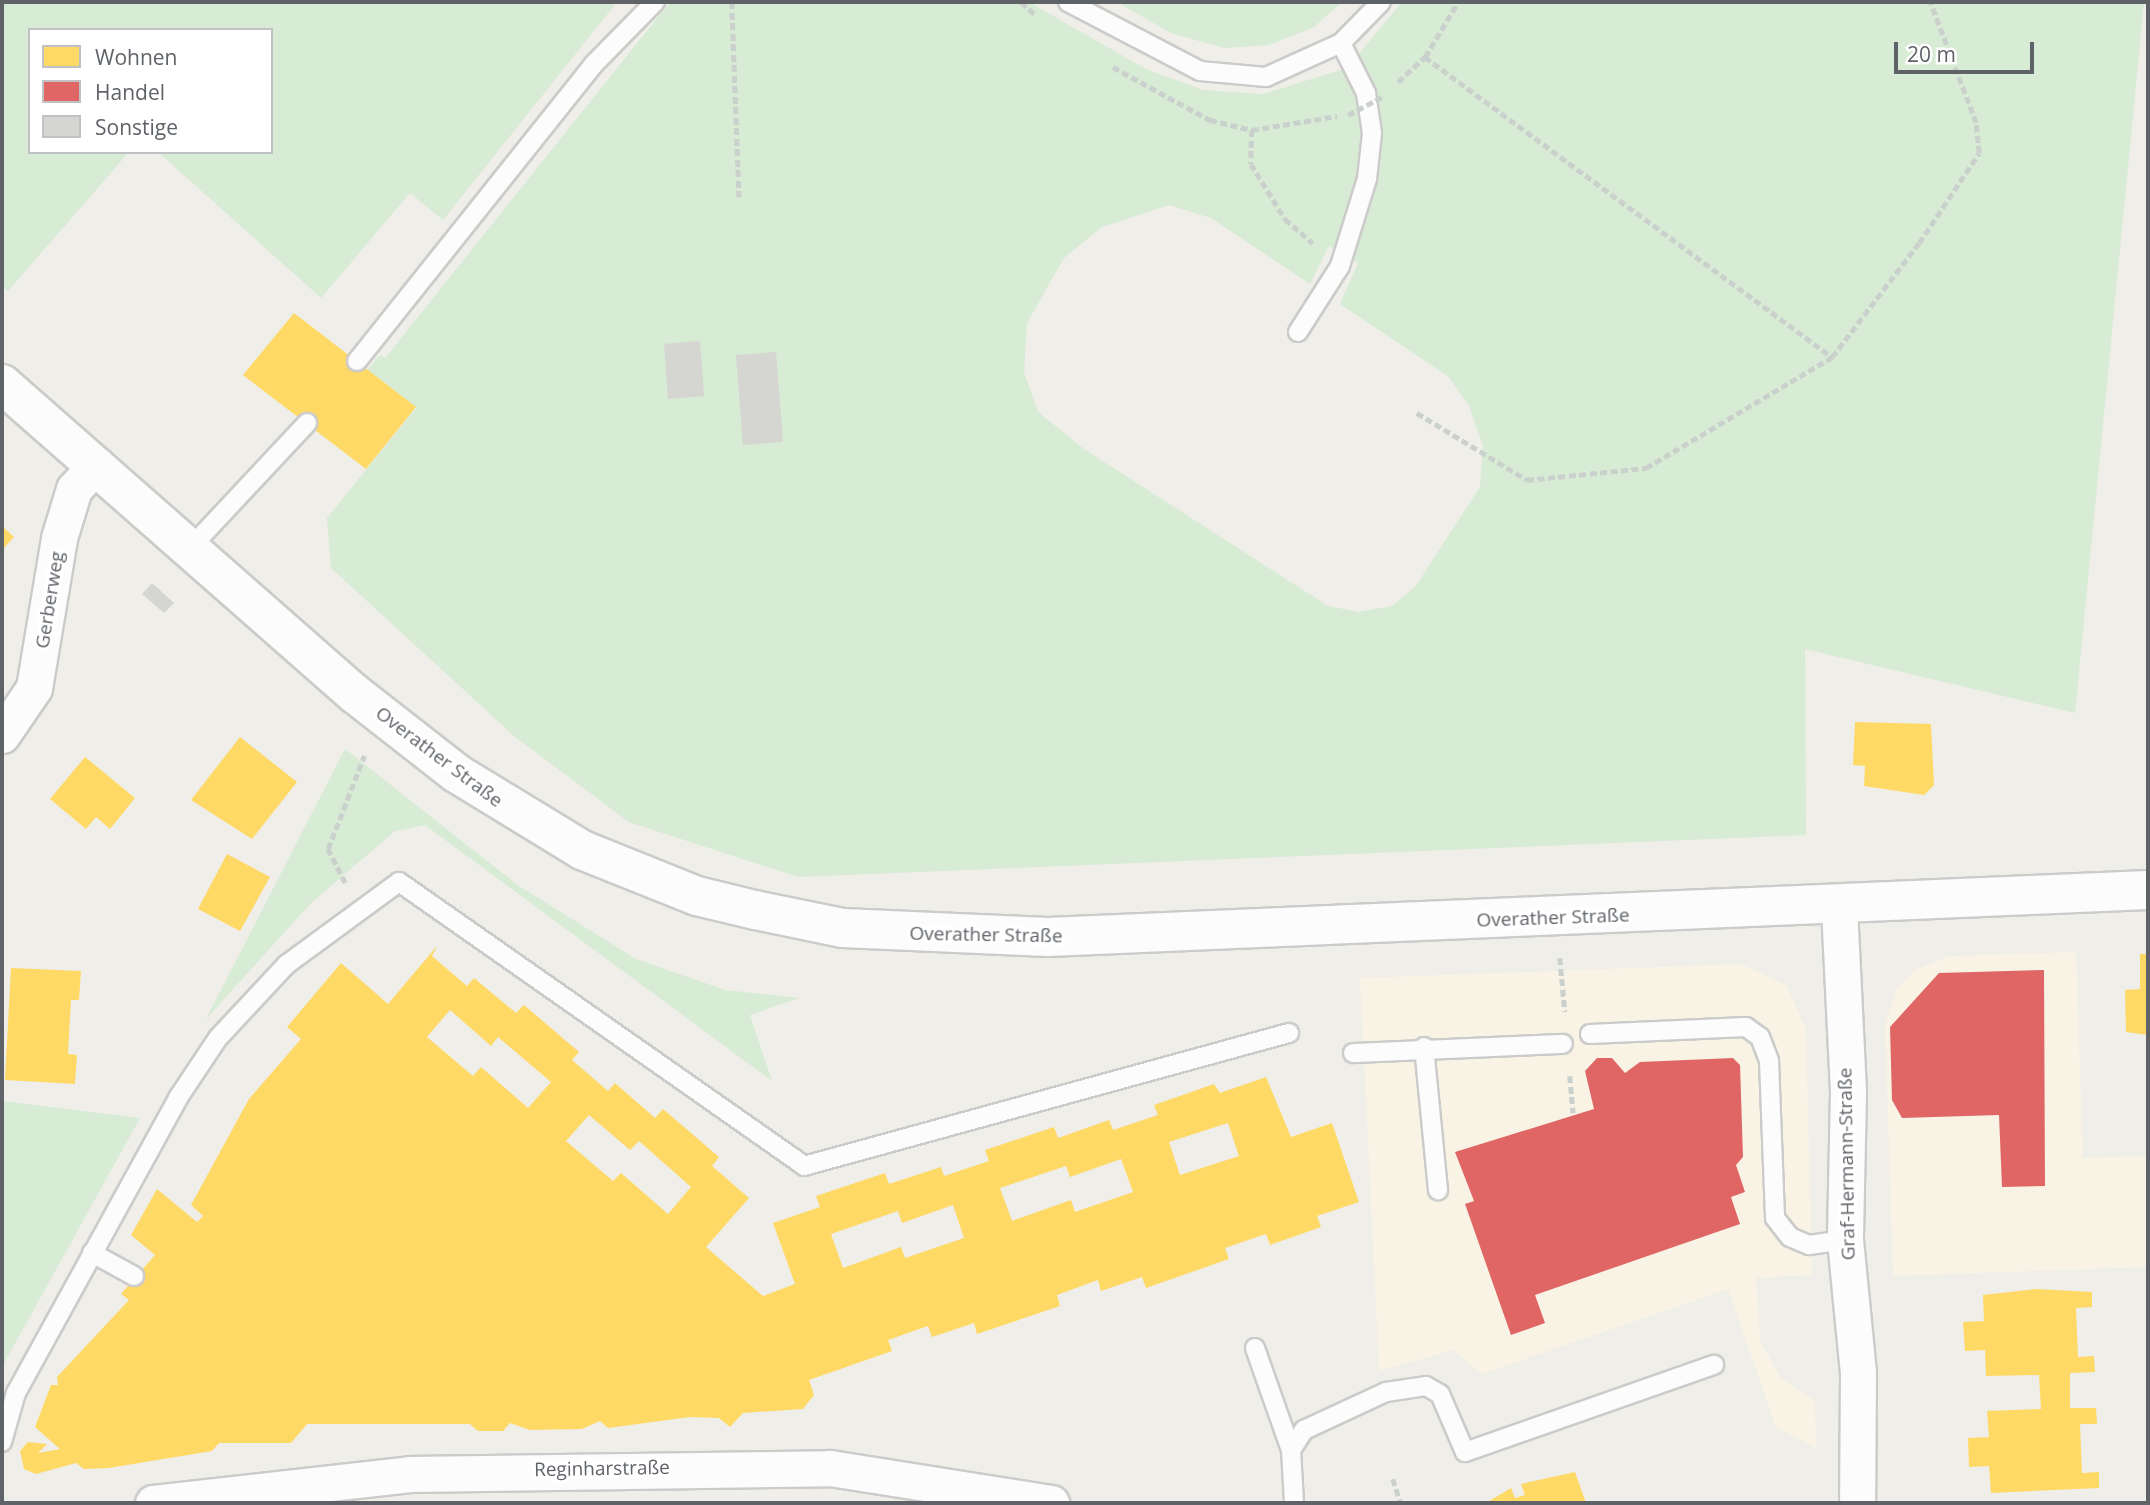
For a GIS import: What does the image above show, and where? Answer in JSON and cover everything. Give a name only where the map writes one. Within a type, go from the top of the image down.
[{"type":"main road","name":"Overather Straße","points":[[2,384],[374,710],[521,817],[643,876],[755,910],[843,928],[971,937],[1839,908],[2148,890]]},
{"type":"street","name":"Gerberweg","points":[[2,735],[34,688],[59,538],[74,489],[96,465]]},
{"type":"street","name":"Graf-Hermann-Straße","points":[[1839,908],[1848,1092],[1845,1240],[1858,1373],[1857,1503]]},
{"type":"street","name":"Reginharstraße","points":[[153,1503],[410,1474],[816,1468],[1051,1503]]},
{"type":"lane","points":[[357,361],[594,64],[655,2]]},
{"type":"lane","points":[[1068,2],[1200,71],[1266,78],[1341,43],[1381,2]]},
{"type":"lane","points":[[1298,332],[1340,266],[1367,179],[1372,133],[1366,93],[1341,43]]},
{"type":"lane","points":[[191,547],[307,423]]},
{"type":"lane","points":[[2,1442],[16,1393],[92,1254],[218,1038],[286,965],[399,882],[804,1166],[1289,1033]]},
{"type":"lane","points":[[1590,1034],[1746,1027],[1760,1037],[1769,1061],[1775,1218],[1790,1237],[1809,1245],[1845,1240]]},
{"type":"lane","points":[[1353,1053],[1424,1047],[1563,1044]]},
{"type":"lane","points":[[1424,1047],[1438,1190]]},
{"type":"lane","points":[[92,1254],[134,1276]]},
{"type":"lane","points":[[1255,1348],[1291,1450],[1294,1503]]},
{"type":"lane","points":[[1291,1450],[1304,1430],[1330,1414],[1387,1392],[1426,1386],[1440,1394],[1465,1452],[1714,1365]]},
{"type":"path","points":[[732,2],[739,197]]},
{"type":"path","points":[[1348,115],[1382,97],[1425,57],[1458,2]]},
{"type":"path","points":[[1417,413],[1527,481],[1646,468],[1832,357],[1919,243],[1979,153],[1968,99],[1930,2]]},
{"type":"path","points":[[1425,57],[1832,357]]},
{"type":"path","points":[[1252,130],[1251,164],[1285,219],[1340,266]]},
{"type":"path","points":[[334,865],[328,849],[357,764]]},
{"type":"path","points":[[1392,1479],[1401,1503]]},
{"type":"shaded area","points":[[2076,952],[2083,1158],[2148,1156],[2148,1267],[1893,1276],[1885,1023],[1897,988],[1915,970],[1950,956]]},
{"type":"shaded area","points":[[1741,964],[1786,985],[1806,1029],[1812,1275],[1756,1278],[1760,1340],[1780,1377],[1815,1401],[1816,1448],[1776,1427],[1728,1289],[1482,1374],[1453,1350],[1379,1371],[1360,978]]},
{"type":"green space","points":[[2,2],[617,2],[443,220],[410,193],[321,298],[160,154],[273,154],[273,28],[28,28],[28,154],[127,154],[8,291],[2,286]]},
{"type":"green space","points":[[670,2],[1029,2],[1146,69],[1203,90],[1263,94],[1347,68],[1402,2],[2144,2],[2075,713],[1805,649],[1806,835],[798,877],[629,822],[514,736],[331,568],[327,518],[416,408],[367,370],[380,355],[385,358]],"holes":[[[1169,205],[1211,218],[1310,284],[1329,246],[1358,263],[1340,304],[1449,377],[1469,406],[1483,446],[1480,487],[1415,587],[1392,606],[1359,612],[1328,606],[1084,449],[1038,412],[1024,372],[1027,323],[1064,258],[1102,227]]]},
{"type":"green space","points":[[1117,2],[1342,2],[1314,27],[1269,45],[1224,48],[1171,33]]},
{"type":"green space","points":[[345,749],[519,886],[636,959],[725,990],[799,998],[750,1015],[772,1081],[425,825],[395,831],[311,903],[206,1019]]},
{"type":"green space","points":[[2,1101],[140,1118],[2,1367]]},
{"type":"building: Wohnen","points":[[294,313],[416,407],[366,469],[243,375]]},
{"type":"building: Wohnen","points":[[2,526],[14,537],[2,550]]},
{"type":"building: Wohnen","points":[[1855,722],[1931,724],[1934,785],[1924,795],[1864,786],[1865,766],[1853,765]]},
{"type":"building: Wohnen","points":[[240,737],[297,782],[252,839],[191,800]]},
{"type":"building: Wohnen","points":[[85,757],[135,798],[110,829],[96,817],[86,829],[50,799]]},
{"type":"building: Wohnen","points":[[227,854],[270,877],[240,931],[198,909]]},
{"type":"building: Wohnen","points":[[437,946],[432,956],[467,986],[474,978],[516,1013],[524,1005],[579,1052],[572,1060],[608,1091],[615,1083],[655,1118],[663,1109],[719,1157],[712,1166],[749,1198],[706,1247],[763,1296],[795,1284],[773,1223],[820,1207],[816,1196],[885,1173],[889,1184],[941,1167],[944,1176],[989,1161],[985,1150],[1054,1127],[1058,1138],[1109,1120],[1113,1130],[1158,1115],[1154,1105],[1214,1084],[1220,1093],[1266,1077],[1291,1137],[1332,1123],[1359,1202],[1317,1216],[1321,1227],[1270,1245],[1266,1234],[1225,1248],[1229,1259],[1146,1288],[1142,1277],[1101,1291],[1098,1280],[1057,1295],[1060,1306],[977,1334],[974,1323],[932,1337],[928,1326],[888,1340],[892,1351],[809,1380],[814,1395],[803,1409],[743,1413],[730,1427],[719,1418],[690,1417],[608,1428],[600,1421],[582,1429],[530,1430],[510,1423],[503,1431],[478,1431],[470,1424],[307,1424],[291,1443],[219,1443],[212,1451],[109,1468],[84,1469],[76,1463],[36,1474],[24,1469],[20,1451],[28,1442],[47,1444],[38,1453],[60,1449],[35,1427],[51,1385],[58,1385],[57,1377],[129,1300],[121,1294],[155,1255],[131,1235],[157,1189],[197,1222],[203,1216],[191,1205],[249,1099],[301,1039],[287,1027],[341,963],[388,1004]],"holes":[[[450,1010],[491,1046],[498,1037],[551,1082],[528,1108],[481,1067],[473,1076],[427,1037]],[[589,1115],[630,1150],[639,1141],[691,1187],[668,1214],[621,1173],[613,1181],[566,1141]],[[1228,1123],[1239,1156],[1180,1175],[1169,1142]],[[1121,1159],[1133,1192],[1075,1212],[1071,1200],[1012,1221],[1000,1188],[1066,1166],[1070,1177]],[[953,1205],[964,1238],[905,1258],[901,1247],[843,1268],[831,1234],[898,1211],[902,1223]]]},
{"type":"building: Wohnen","points":[[2140,954],[2148,954],[2148,1035],[2126,1032],[2125,990],[2140,989]]},
{"type":"building: Wohnen","points":[[11,968],[81,971],[79,1000],[71,1000],[68,1054],[77,1055],[75,1084],[5,1080]]},
{"type":"building: Wohnen","points":[[2036,1289],[2092,1292],[2092,1307],[2076,1308],[2078,1357],[2094,1356],[2095,1372],[2070,1373],[2070,1408],[2096,1408],[2097,1424],[2080,1424],[2082,1473],[2099,1472],[2099,1488],[1991,1493],[1989,1466],[1969,1467],[1968,1438],[1989,1437],[1987,1411],[2041,1409],[2039,1375],[1986,1376],[1985,1350],[1965,1351],[1963,1322],[1984,1321],[1983,1295]]},
{"type":"building: Wohnen","points":[[1575,1472],[1586,1503],[1486,1503],[1511,1488],[1515,1498],[1525,1495],[1521,1484]]},
{"type":"building: Handel","points":[[2044,970],[2045,1186],[2002,1187],[1999,1115],[1902,1118],[1892,1100],[1890,1027],[1939,973]]},
{"type":"building: Handel","points":[[1597,1058],[1612,1058],[1625,1073],[1640,1062],[1733,1058],[1740,1065],[1743,1157],[1736,1165],[1745,1192],[1731,1197],[1740,1224],[1535,1295],[1545,1323],[1511,1335],[1465,1204],[1474,1201],[1455,1152],[1594,1109],[1585,1071]]},
{"type":"building: Sonstige","points":[[700,341],[704,396],[668,399],[664,344]]},
{"type":"building: Sonstige","points":[[776,352],[783,442],[743,445],[736,355]]},
{"type":"building: Sonstige","points":[[152,583],[174,603],[164,613],[142,594]]}]
